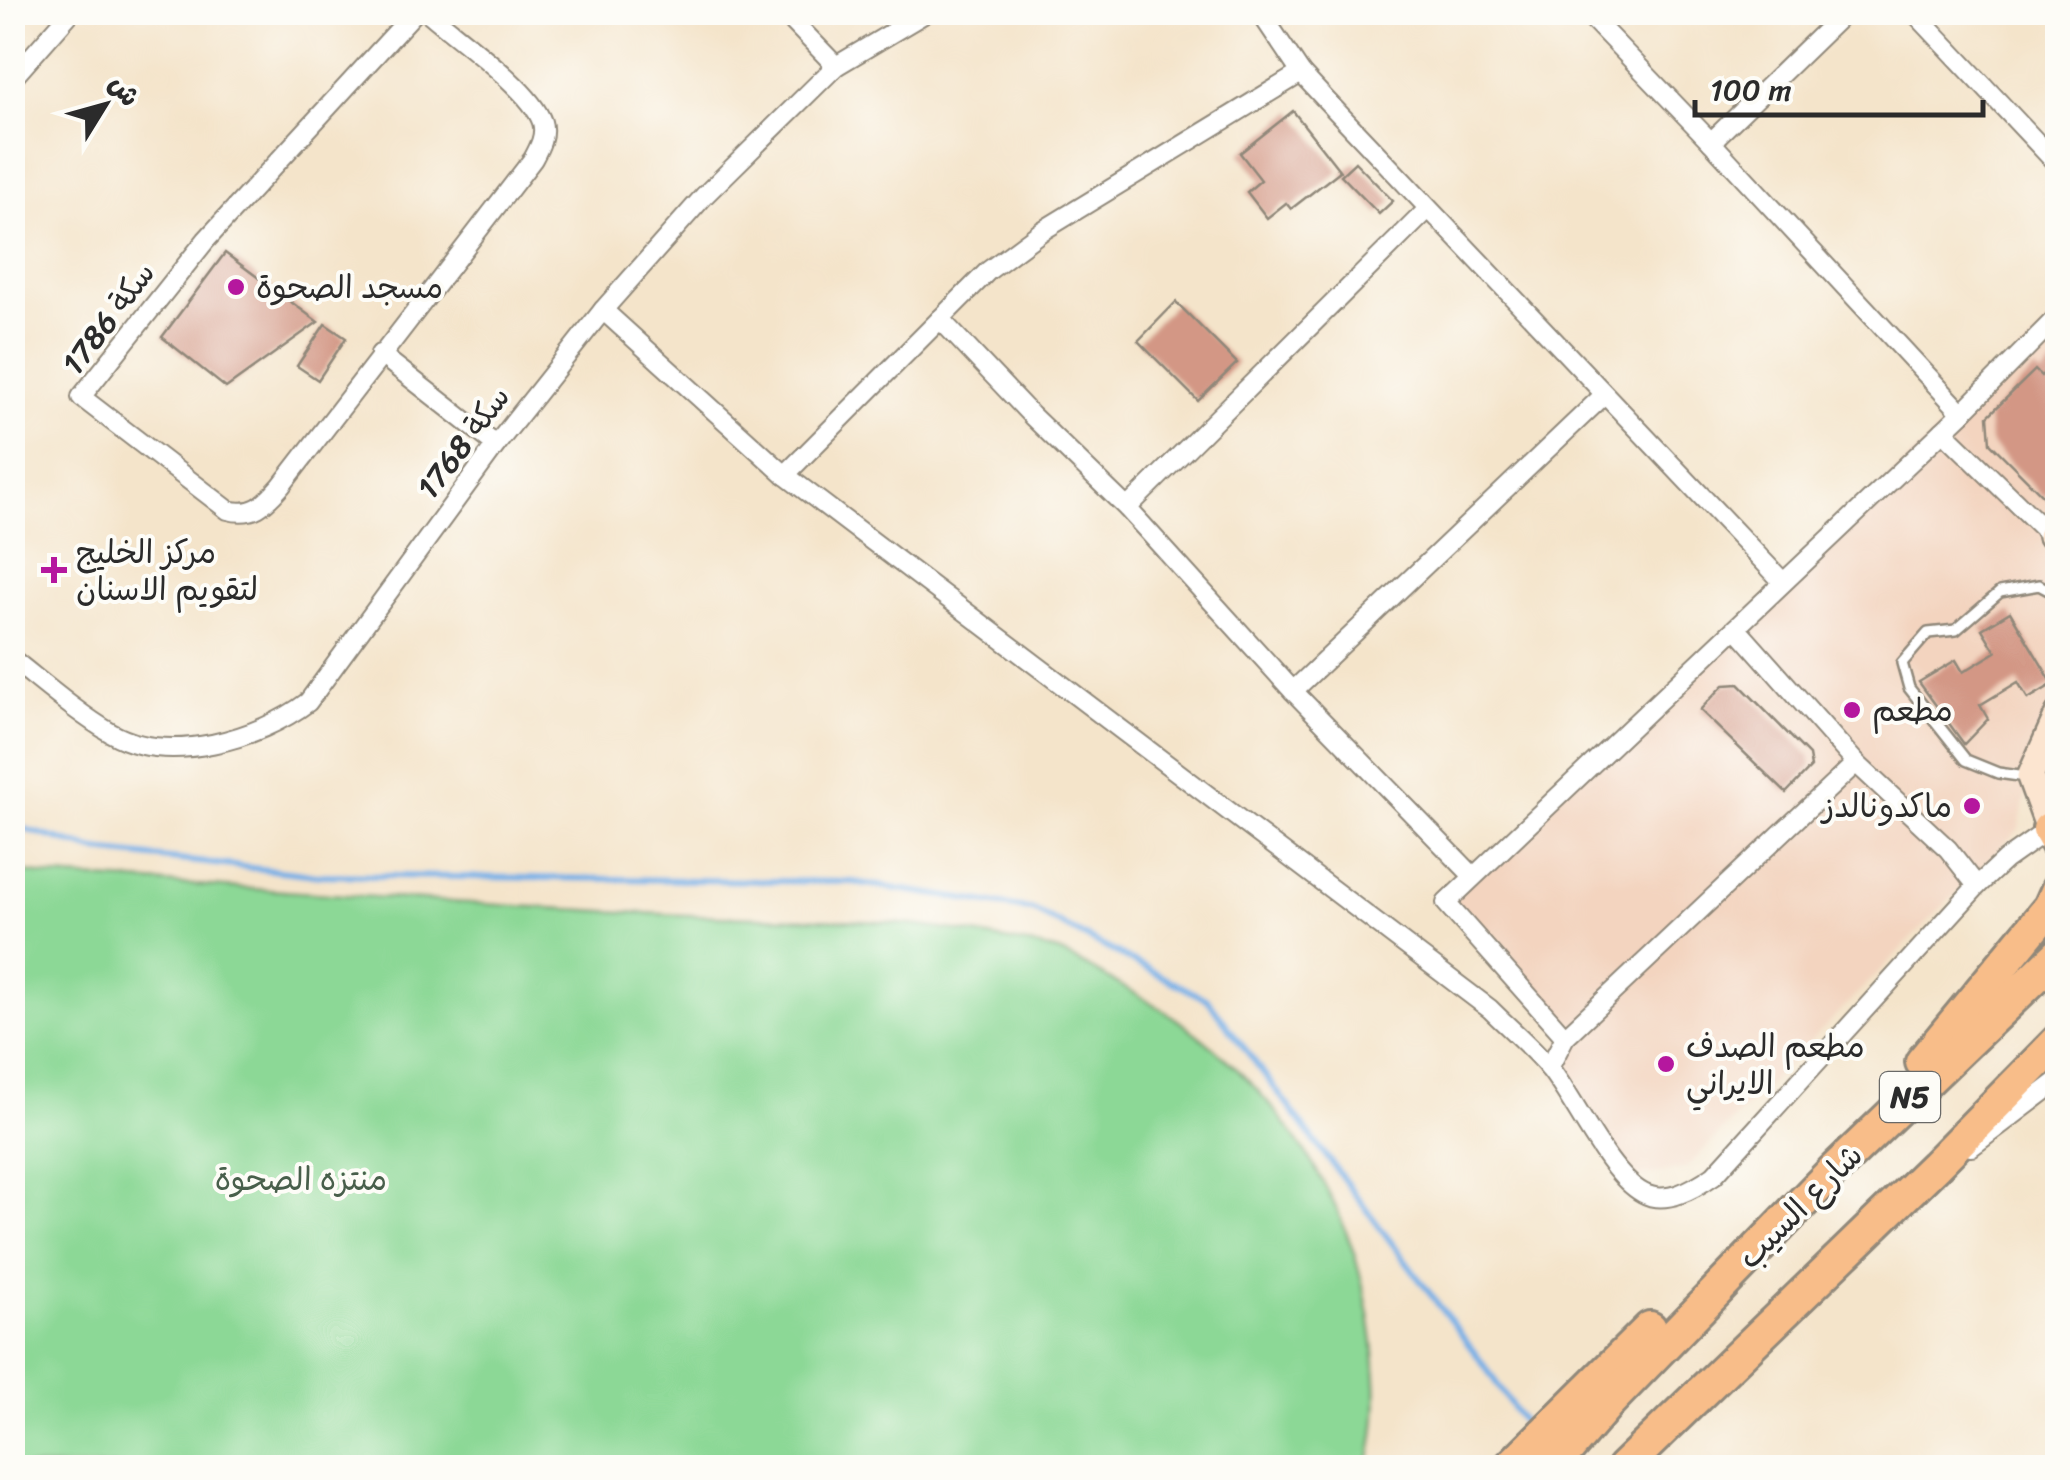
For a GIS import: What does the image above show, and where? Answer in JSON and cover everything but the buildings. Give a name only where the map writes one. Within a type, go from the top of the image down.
[{"type":"highway","points":[[1834,1169],[2050,907],[2058,889]]},
{"type":"highway","name":"شارع السيب","points":[[1552,1468],[1608,1402],[1834,1169],[2058,955]]},
{"type":"highway","name":"شارع السيب","points":[[1623,1468],[1936,1166],[2058,1041]]},
{"type":"highway","name":"N5","points":[[1510,1468],[1686,1292],[1764,1241]]},
{"type":"highway","name":"N5","points":[[1655,1468],[1769,1328]]},
{"type":"street","points":[[12,79],[71,12]]},
{"type":"street","name":"سكة 1786","points":[[415,12],[206,240],[81,397],[228,510],[255,511],[281,486],[532,159],[543,132],[536,111],[524,96],[428,12]]},
{"type":"street","points":[[784,12],[836,66]]},
{"type":"street","name":"سكة 1768","points":[[12,659],[112,734],[138,744],[218,743],[261,730],[308,702],[496,445],[603,310],[704,196],[836,66],[927,12]]},
{"type":"street","points":[[1260,12],[1302,73],[1427,210],[1782,580]]},
{"type":"street","points":[[1586,12],[1962,413]]},
{"type":"street","points":[[1711,142],[1845,12]]},
{"type":"street","points":[[1914,12],[2058,165]]},
{"type":"street","points":[[786,475],[988,272],[1042,231],[1302,73]]},
{"type":"street","points":[[1127,508],[1427,210]]},
{"type":"street","points":[[603,310],[786,475],[1475,997],[1550,1068],[1624,1178],[1646,1195],[1672,1196],[1691,1190],[1714,1175],[1977,886],[2005,860],[2053,837],[2030,777],[2058,714]]},
{"type":"street","points":[[1565,1038],[1446,902],[1962,413],[2058,316]]},
{"type":"street","points":[[940,319],[1127,508],[1293,691],[1473,876]]},
{"type":"street","points":[[380,354],[496,445]]},
{"type":"street","points":[[1293,691],[1604,395]]},
{"type":"street","points":[[1943,431],[2055,536]]},
{"type":"street","points":[[1736,628],[1856,762],[1948,848],[1977,886]]},
{"type":"street","points":[[1550,1068],[1565,1038],[1856,762]]},
{"type":"street","points":[[1936,1166],[1974,1145],[2058,1081]]},
{"type":"lane","points":[[2030,777],[1998,773],[1966,760],[1909,688],[1902,663],[1928,633],[1956,630],[2000,592],[2039,584],[2058,595]]},
{"type":"shaded area","points":[[2057,317],[2057,718],[2035,743],[2019,829],[1685,1169],[1628,1178],[1549,1068],[1565,1037],[1446,903]]},
{"type":"green space","name":"منتزه الصحوة","points":[[13,870],[51,876],[509,906],[912,925],[1038,946],[1067,956],[1162,1010],[1209,1045],[1252,1084],[1289,1128],[1320,1177],[1345,1229],[1363,1284],[1373,1343],[1376,1406],[1368,1467],[13,1467]]},
{"type":"waterway","points":[[12,825],[97,851],[316,875],[853,882],[1033,910],[1208,1000],[1484,1365],[1529,1431]]},
{"type":"place","name":"مسجد الصحوة","points":[[236,287]]},
{"type":"place","name":"مركز الخليج لتقويم الاسنان","points":[[54,570]]},
{"type":"place","name":"مطعم","points":[[1852,710]]},
{"type":"place","name":"ماكدونالدز","points":[[1972,806]]},
{"type":"place","name":"مطعم الصدف الايراني","points":[[1666,1064]]}]
